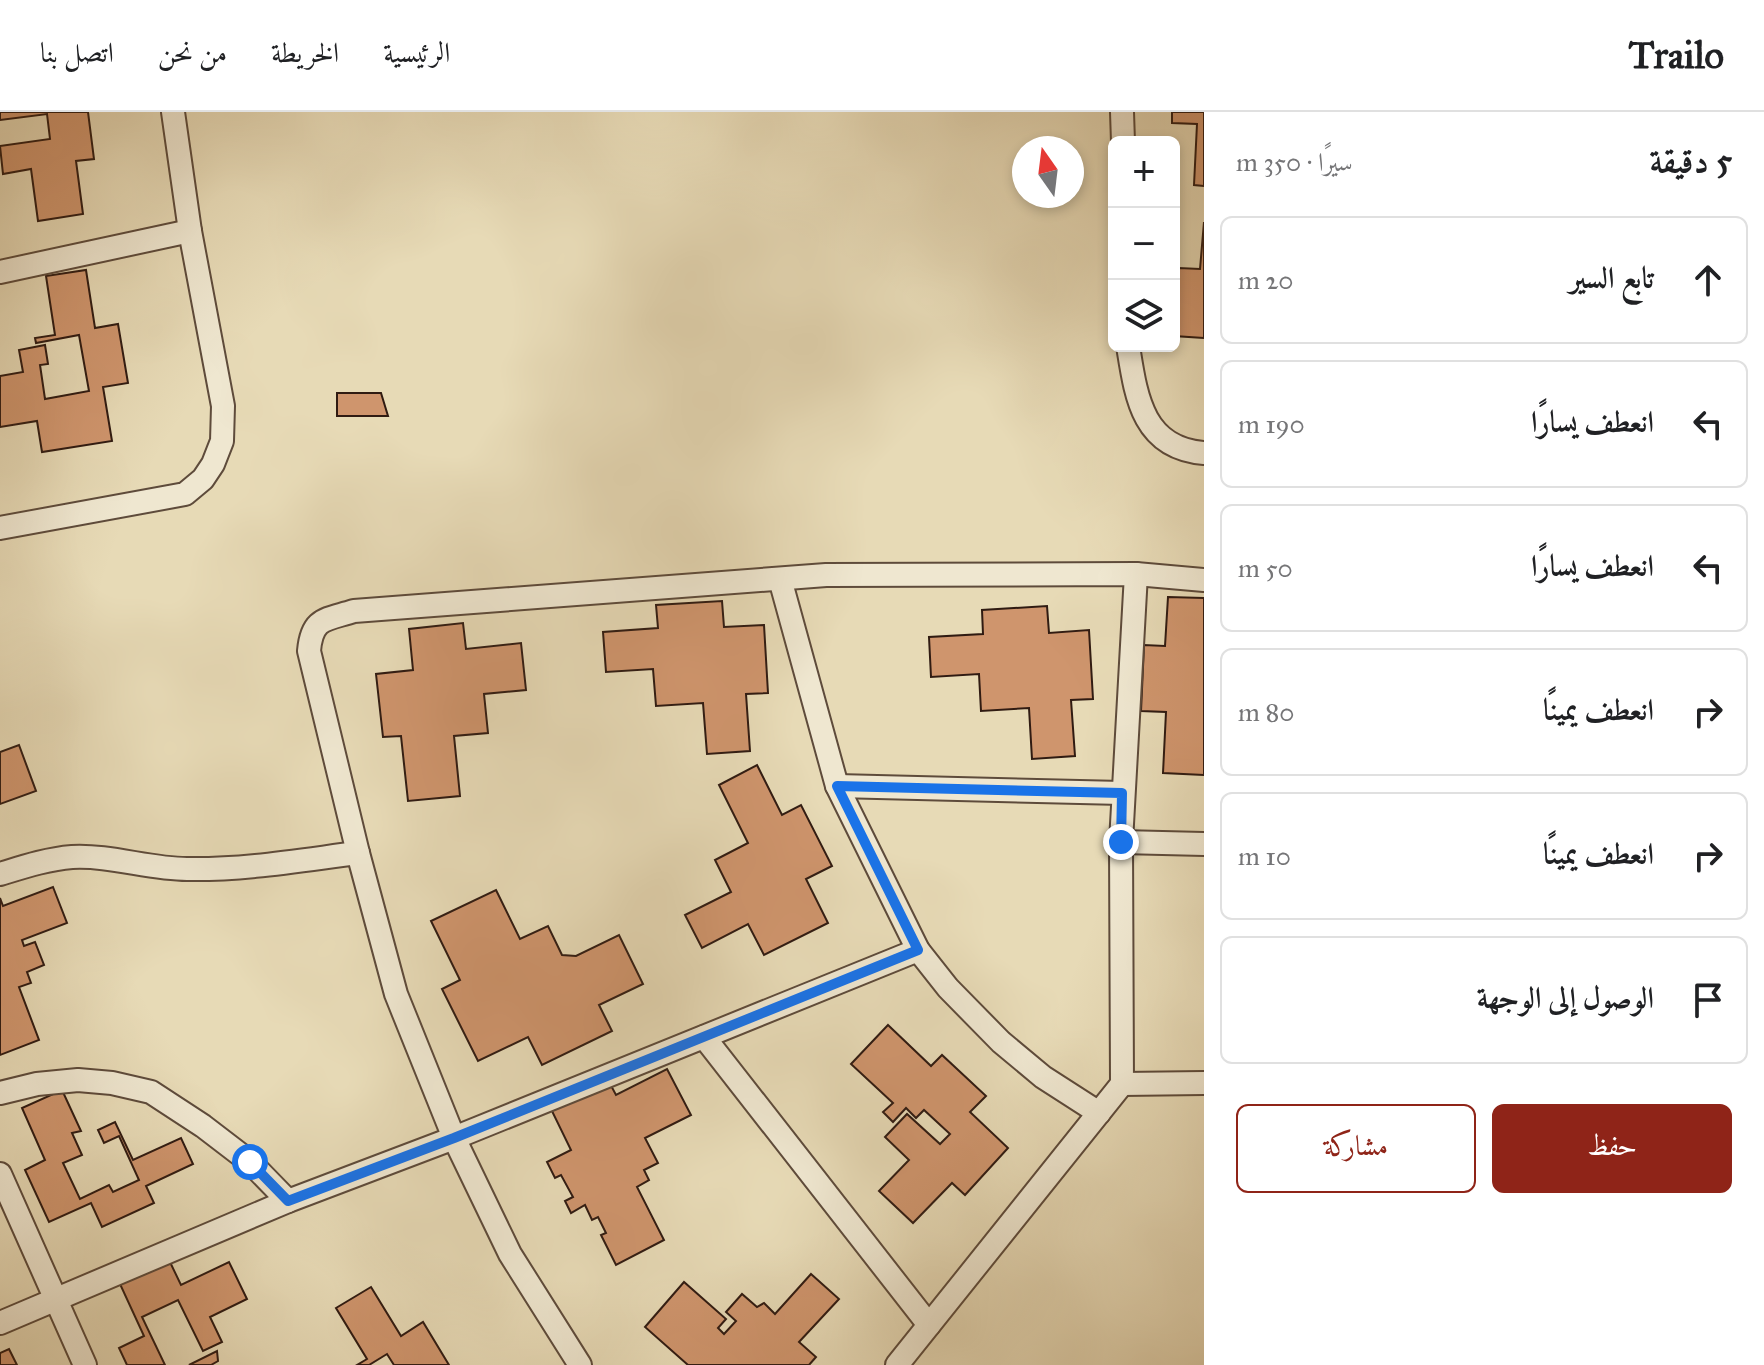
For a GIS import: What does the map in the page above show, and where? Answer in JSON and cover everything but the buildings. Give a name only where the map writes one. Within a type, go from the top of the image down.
[{"type":"street","points":[[0,528],[185,494],[203,479],[213,464],[222,441],[223,406],[190,231],[173,112]]},
{"type":"street","points":[[1122,112],[1123,136]]},
{"type":"street","points":[[0,272],[190,231]]},
{"type":"street","points":[[1129,352],[1137,399],[1153,430],[1172,445],[1204,453]]},
{"type":"street","points":[[897,1365],[1122,1084],[1122,793],[1136,574]]},
{"type":"street","points":[[580,1365],[510,1254],[454,1138],[396,994],[309,651],[311,633],[319,623],[354,611],[826,575],[1136,574],[1204,580]]},
{"type":"street","points":[[780,579],[837,786],[918,950],[948,988],[1001,1042],[1043,1077],[1099,1113]]},
{"type":"street","points":[[837,786],[1122,793]]},
{"type":"street","points":[[1121,842],[1204,844]]},
{"type":"street","points":[[0,874],[72,857],[185,869],[259,866],[358,853]]},
{"type":"street","points":[[0,1323],[288,1201],[454,1138],[918,950]]},
{"type":"street","points":[[704,1037],[929,1325]]},
{"type":"street","points":[[0,1093],[37,1084],[78,1080],[112,1083],[151,1092],[250,1162],[288,1201]]},
{"type":"street","points":[[1122,1084],[1204,1083]]},
{"type":"street","points":[[0,1174],[85,1365]]},
{"type":"route","points":[[250,1162],[288,1201],[454,1138],[918,950],[837,786],[1122,793],[1121,842]]}]
